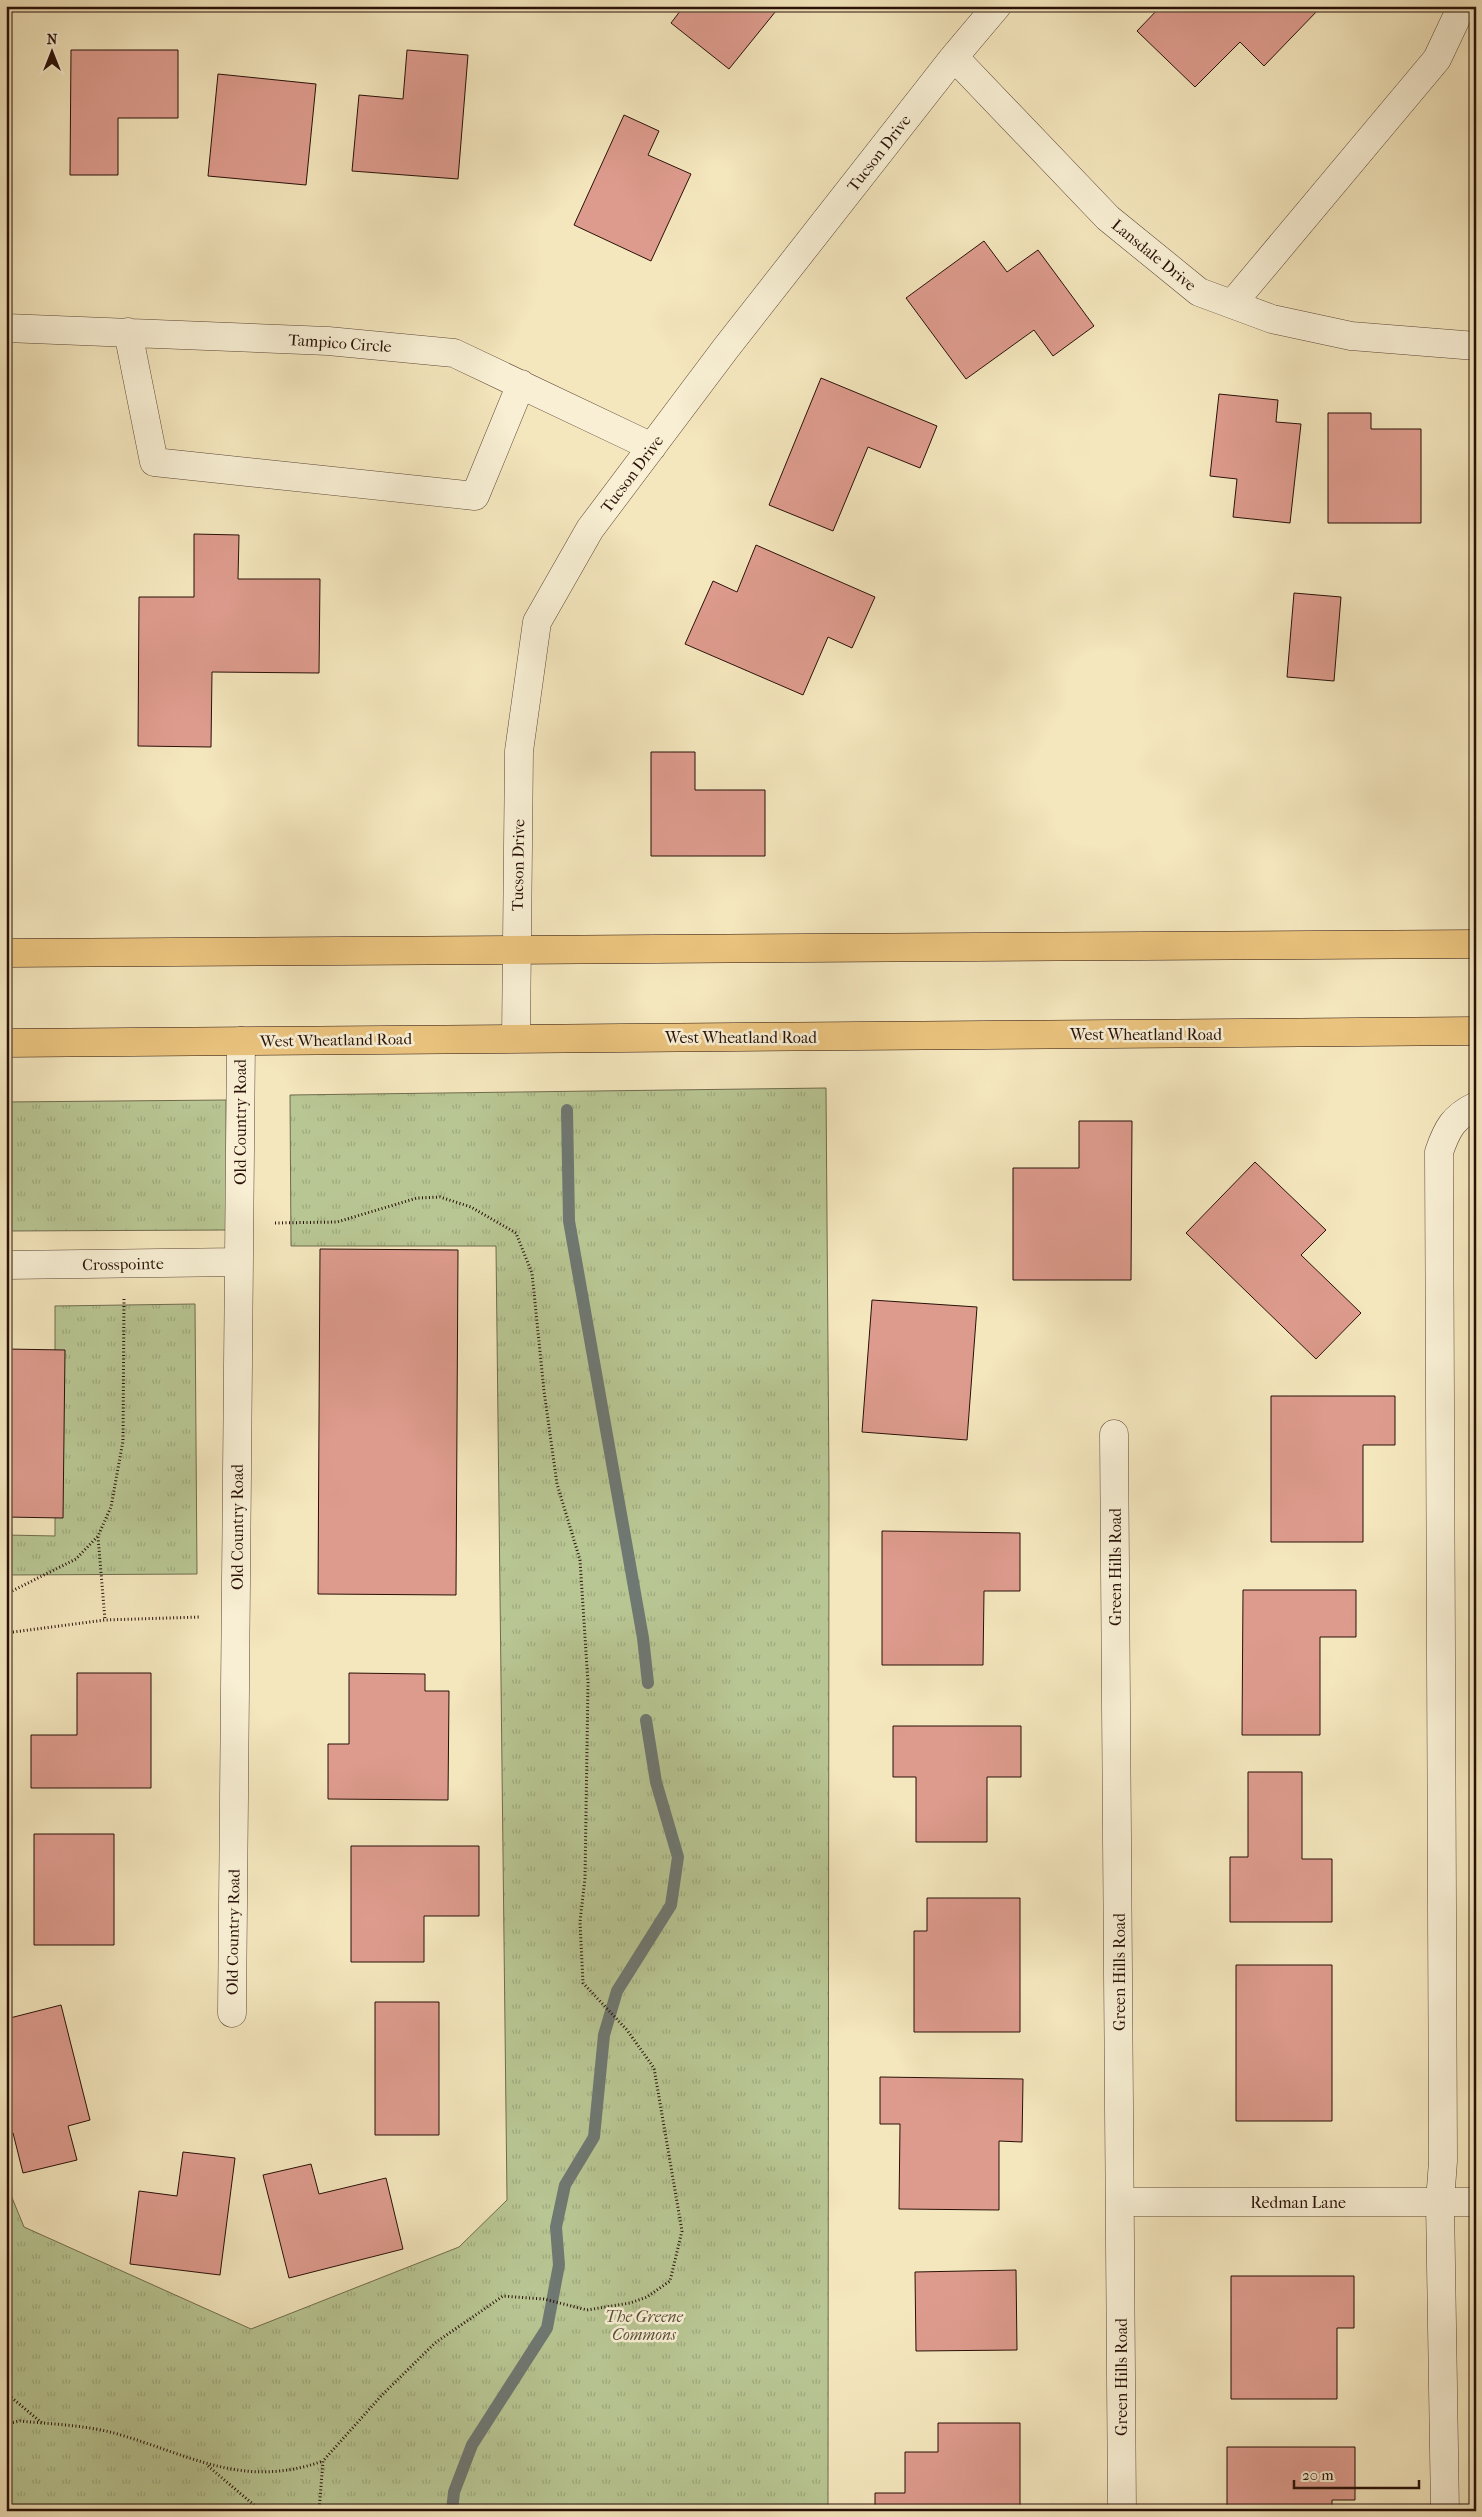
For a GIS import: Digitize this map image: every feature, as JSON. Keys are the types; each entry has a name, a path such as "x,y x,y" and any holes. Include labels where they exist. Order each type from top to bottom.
{"main road":[{"path":"6,954 1476,944"},
{"name":"West Wheatland Road","path":"6,1043 1476,1031"}],"street":[{"name":"Tucson Drive","path":"516,1038 519,751 537,622 590,529 726,348 954,57 997,6"},
{"path":"1232,304 1437,59 1462,6"},
{"name":"Lansdale Drive","path":"954,57 1108,218 1199,292 1272,319 1351,336 1476,346"},
{"name":"Tampico Circle","path":"6,328 328,341 454,352 652,447"},
{"path":"128,332 154,462 475,496 521,384"},
{"name":"Old Country Road","path":"232,2013 241,1041"},
{"path":"1445,2511 1440,2202 1443,2161 1439,1152 1447,1128 1464,1112 1476,1106"},
{"name":"Crosspointe","path":"6,1265 239,1262"},
{"name":"Green Hills Road","path":"1114,1434 1122,2511"},
{"name":"Redman Lane","path":"1120,2202 1476,2202"}],"path":[{"path":"6,2424 20,2421 112,2433 206,2464 270,2473 300,2469 322,2461 382,2394 435,2343 503,2296 544,2299 587,2310 630,2303 647,2297 670,2281 682,2231 654,2068 627,2030 583,1982 580,1922 585,1878 588,1683 580,1560 557,1484 544,1391 532,1273 516,1233 471,1207 440,1197 417,1198 337,1222 240,1224"},
{"path":"6,1594 76,1560 98,1536 111,1507 123,1441 124,1264"},
{"path":"98,1536 105,1620"},
{"path":"6,1633 105,1620 236,1616"},
{"path":"6,2393 44,2424"},
{"path":"318,2511 322,2461"},
{"path":"206,2464 261,2511"}],"green space":[{"name":"The Greene Commons","path":"826,1088 829,1481 828,2511 6,2511 6,2183 24,2227 251,2329 459,2247 507,2200 496,1246 291,1246 290,1095"},
{"path":"226,1100 227,1230 6,1231 6,1102"},
{"path":"195,1304 197,1574 6,1575 6,1535 55,1536 55,1306"}],"building":[{"path":"684,6 780,6 729,69 671,23"},
{"path":"1161,6 1316,6 1319,9 1264,66 1240,42 1195,87 1137,31"},
{"path":"71,50 178,50 178,118 118,118 118,175 70,175"},
{"path":"407,50 468,55 458,179 352,171 359,95 403,99"},
{"path":"218,74 316,84 306,185 208,176"},
{"path":"624,115 659,131 648,155 691,174 651,261 574,225"},
{"path":"984,241 1007,272 1038,250 1094,326 1053,356 1034,330 966,379 906,298"},
{"path":"821,378 937,426 920,468 868,447 833,531 769,505"},
{"path":"1219,394 1278,400 1276,422 1301,424 1290,523 1233,517 1237,479 1210,476"},
{"path":"1328,413 1371,413 1371,429 1421,429 1421,523 1328,523"},
{"path":"194,534 239,535 238,579 320,579 319,673 212,672 211,747 138,746 139,597 194,597"},
{"path":"756,545 875,597 852,648 828,637 803,695 685,644 713,581 737,592"},
{"path":"1294,593 1341,597 1334,681 1287,677"},
{"path":"651,752 695,752 695,790 765,790 765,856 651,856"},
{"path":"1079,1121 1132,1121 1131,1280 1013,1280 1013,1168 1079,1168"},
{"path":"1255,1162 1326,1230 1301,1255 1361,1313 1316,1359 1186,1233"},
{"path":"320,1249 458,1250 456,1595 318,1594"},
{"path":"872,1300 977,1307 967,1440 862,1432"},
{"path":"6,1349 65,1350 63,1518 6,1517"},
{"path":"1271,1396 1395,1396 1395,1445 1363,1445 1363,1542 1271,1542"},
{"path":"882,1531 1020,1533 1020,1591 984,1591 983,1665 882,1665"},
{"path":"1243,1590 1356,1590 1356,1637 1320,1637 1320,1735 1242,1735"},
{"path":"77,1673 151,1673 151,1788 31,1788 31,1735 77,1735"},
{"path":"349,1673 425,1674 425,1691 449,1691 448,1800 328,1799 328,1744 349,1744"},
{"path":"893,1726 1021,1726 1021,1777 987,1777 987,1842 916,1842 916,1777 893,1777"},
{"path":"1248,1772 1302,1772 1302,1859 1332,1859 1332,1922 1230,1922 1230,1857 1248,1857"},
{"path":"34,1834 114,1834 114,1945 34,1945"},
{"path":"351,1846 479,1846 479,1916 424,1916 424,1962 351,1962"},
{"path":"927,1898 1020,1898 1020,2032 914,2032 914,1931 927,1931"},
{"path":"1236,1965 1332,1965 1332,2121 1236,2121"},
{"path":"375,2002 439,2002 439,2135 375,2135"},
{"path":"61,2005 90,2120 68,2126 77,2160 23,2173 13,2133 6,2135 6,2019"},
{"path":"880,2077 1023,2079 1022,2142 999,2141 999,2210 899,2209 900,2124 880,2124"},
{"path":"183,2152 235,2158 220,2275 130,2264 139,2191 177,2196"},
{"path":"311,2164 319,2194 386,2178 403,2249 289,2278 263,2175"},
{"path":"1016,2270 1017,2350 916,2351 915,2272"},
{"path":"1231,2276 1354,2276 1354,2328 1337,2328 1337,2399 1231,2399"},
{"path":"938,2423 1020,2423 1020,2511 875,2511 875,2493 905,2493 905,2452 938,2452"},
{"path":"1227,2447 1355,2447 1355,2500 1332,2500 1332,2511 1227,2511"}],"waterway":[{"path":"567,1110 569,1221 643,1638 648,1683"},
{"path":"452,2511 454,2492 472,2445 547,2328 559,2265 556,2227 565,2185 594,2137 604,2035 617,1991 671,1905 678,1857 656,1782 646,1720"}]}
